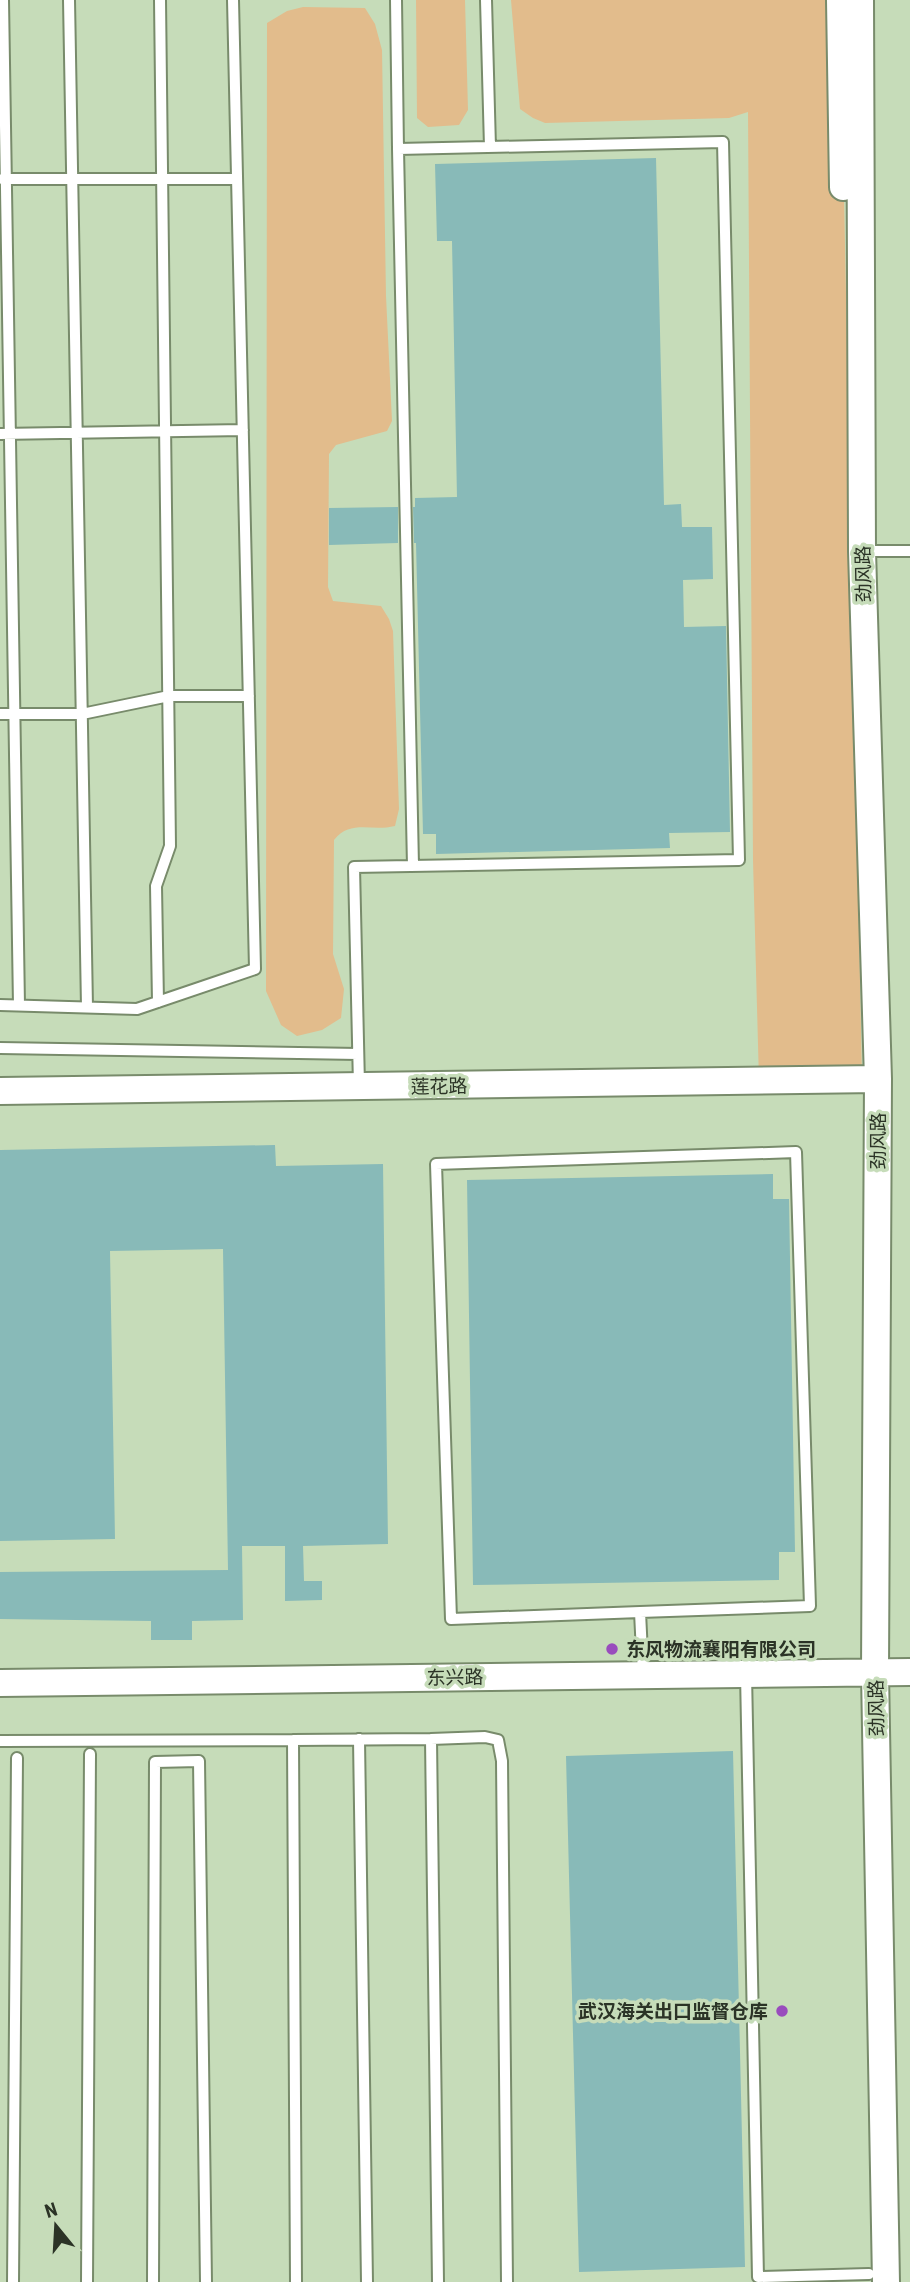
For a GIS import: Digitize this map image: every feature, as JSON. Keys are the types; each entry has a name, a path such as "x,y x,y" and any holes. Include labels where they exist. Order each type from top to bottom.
{"street":[{"name":"劲风路","path":"840,0 870,1079"},
{"name":"劲风路","path":"860,0 862,551 870,1079 867,1673 875,2279"},
{"name":"莲花路","path":"0,1091 870,1079"},
{"name":"东兴路","path":"0,1683 910,1672"}],"lane":[{"path":"3,0 5,434 14,714 19,1005"},
{"path":"69,0 87,1007"},
{"path":"158,1002 156,886 170,846 160,0"},
{"path":"0,1005 137,1009 255,970 233,0"},
{"path":"396,0 413,866"},
{"path":"486,0 490,147"},
{"path":"359,1087 354,867 739,860 723,142 398,149"},
{"path":"3,179 237,179"},
{"path":"5,434 243,430"},
{"path":"862,551 910,551"},
{"path":"0,714 82,713 169,696 249,696"},
{"path":"0,1048 358,1054"},
{"path":"796,1152 810,1606 640,1612 451,1619 436,1164 796,1152"},
{"path":"640,1612 643,1674"},
{"path":"746,1674 758,2277 875,2279"},
{"path":"0,1741 485,1737 498,1740 502,1761 507,2282"},
{"path":"359,1739 366,2282"},
{"path":"430,1739 438,2282"},
{"path":"293,1740 296,2282"},
{"path":"87,2282 90,1754"},
{"path":"13,2282 17,1758"},
{"path":"153,2282 155,1762 200,1761 206,2282"}],"shaded area":[{"path":"416,0 465,0 468,110 459,125 428,127 417,118"},
{"path":"511,0 840,0 862,1079 759,1081 753,860 748,112 729,118 545,123 533,118 520,109"},
{"path":"303,7 365,8 375,24 382,50 386,296 392,421 387,431 336,445 329,454 328,587 333,601 381,606 393,631 399,809 395,826 354,828 334,840 333,954 344,989 341,1018 322,1030 297,1036 281,1025 266,991 267,23 287,11"}],"building":[{"path":"656,158 664,505 681,504 682,527 712,527 713,579 683,580 684,627 726,626 730,832 669,833 670,848 436,854 436,834 423,834 413,507 415,498 457,497 452,241 437,241 435,164"},
{"path":"398,507 398,543 329,545 329,508"},
{"path":"275,1145 276,1166 383,1164 388,1544 303,1546 304,1581 322,1581 322,1600 285,1601 285,1546 242,1546 243,1620 192,1621 192,1640 151,1640 151,1621 0,1619 0,1572 228,1570 223,1249 110,1251 115,1539 0,1541 0,1150"},
{"path":"773,1174 773,1199 789,1199 795,1552 779,1552 779,1580 473,1585 467,1180"},
{"path":"733,1751 745,2267 579,2272 566,1756"}],"place":[{"name":"东风物流襄阳有限公司","path":"612,1649"},
{"name":"武汉海关出口监督仓库","path":"782,2011"}]}
